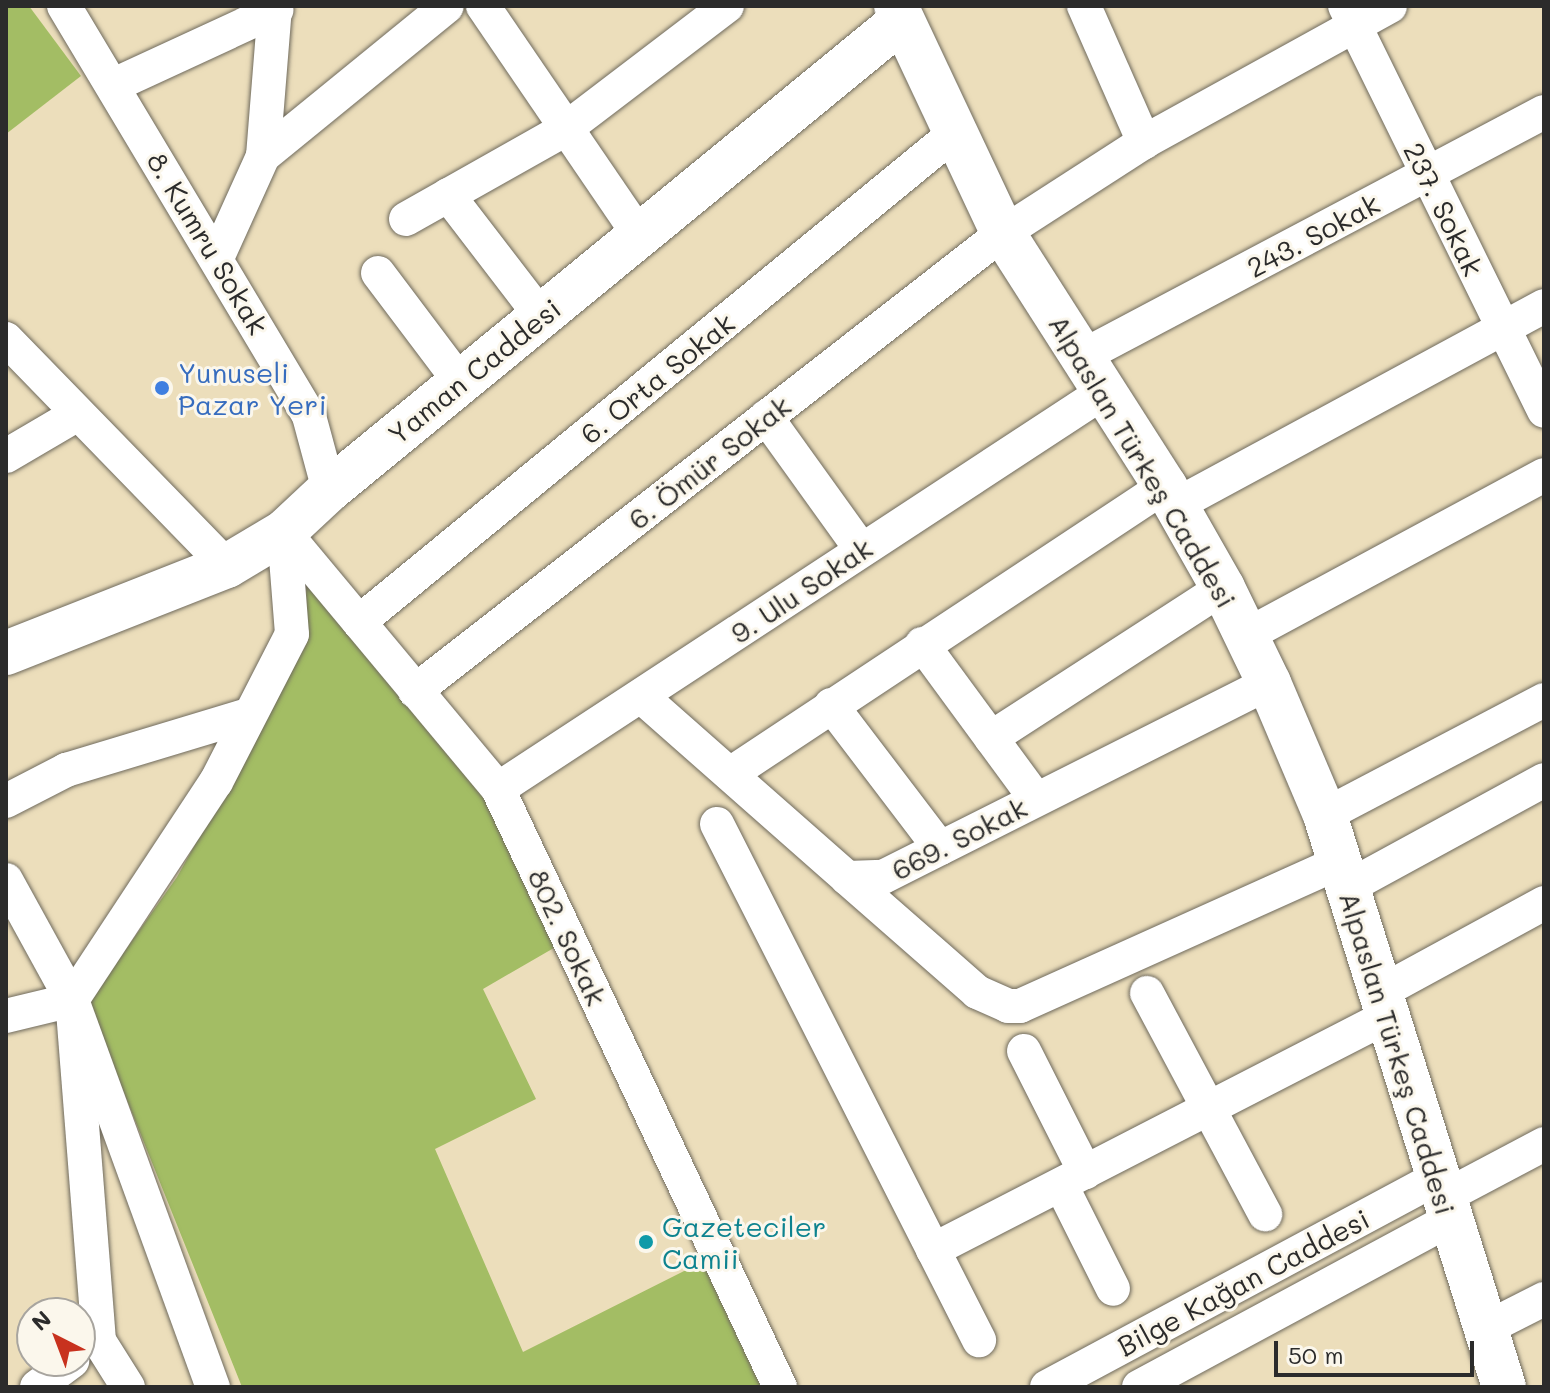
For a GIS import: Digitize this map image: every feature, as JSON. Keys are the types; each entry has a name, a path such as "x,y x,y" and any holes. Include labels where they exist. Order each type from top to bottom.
{"main road":[{"name":"Alpaslan Türkeş Caddesi","path":"899,13 1003,233 1170,495 1223,588 1269,683 1325,815 1504,1387"},
{"name":"Yaman Caddesi","path":"6,653 227,566 284,532 329,490 639,235 899,13"}],"street":[{"name":"8. Kumru Sokak","path":"64,6 309,416 329,490"},
{"path":"263,156 447,6"},
{"path":"406,219 564,130 727,6"},
{"path":"1084,6 1144,142"},
{"name":"6. Ömür Sokak","path":"415,691 1003,233 1350,16 1390,6"},
{"path":"114,85 275,8"},
{"path":"217,258 263,156 275,8"},
{"path":"497,11 564,130 639,235"},
{"name":"237. Sokak","path":"1350,16 1544,411"},
{"name":"243. Sokak","path":"1093,374 1426,175 1544,112"},
{"name":"6. Orta Sokak","path":"359,622 955,133"},
{"path":"448,195 541,316"},
{"path":"378,273 460,382"},
{"path":"730,774 922,644 1170,495 1544,306"},
{"path":"6,339 76,415 227,566"},
{"name":"9. Ulu Sokak","path":"498,789 642,697 861,549 1093,374"},
{"path":"6,456 76,415"},
{"path":"766,417 861,549"},
{"path":"1247,635 1544,475"},
{"path":"87,1297 72,1000 216,782 292,634 284,532"},
{"name":"802. Sokak","path":"284,532 498,789 780,1387"},
{"path":"991,738 1223,588"},
{"path":"922,644 1036,799"},
{"name":"669. Sokak","path":"847,878 883,877 1269,683"},
{"path":"642,697 977,992 1008,1006 1020,1006 1344,875 1544,780"},
{"path":"1325,815 1544,700"},
{"path":"831,705 940,848"},
{"path":"6,801 66,770 248,715"},
{"path":"717,824 979,1340"},
{"path":"7,883 72,1000 213,1387"},
{"path":"933,1250 1209,1108 1384,1004 1544,903"},
{"path":"1147,993 1265,1214"},
{"path":"6,1016 72,1000"},
{"path":"1024,1051 1113,1289"},
{"path":"1444,1198 1544,1144"},
{"name":"Bilge Kağan Caddesi","path":"1047,1387 1444,1198"},
{"name":"Bilge Kağan Caddesi","path":"1139,1387 1444,1198"},
{"path":"1485,1329 1544,1299"},
{"path":"96,1354 128,1387"}],"green space":[{"path":"6,6 29,6 81,76 6,134"},
{"path":"306,580 485,796 559,945 483,989 536,1099 435,1149 523,1352 702,1262 761,1387 242,1387 88,1003 177,877 307,643"}],"place":[{"name":"Yunuseli Pazar Yeri","path":"162,388"},
{"name":"Gazeteciler Camii","path":"646,1242"}]}
